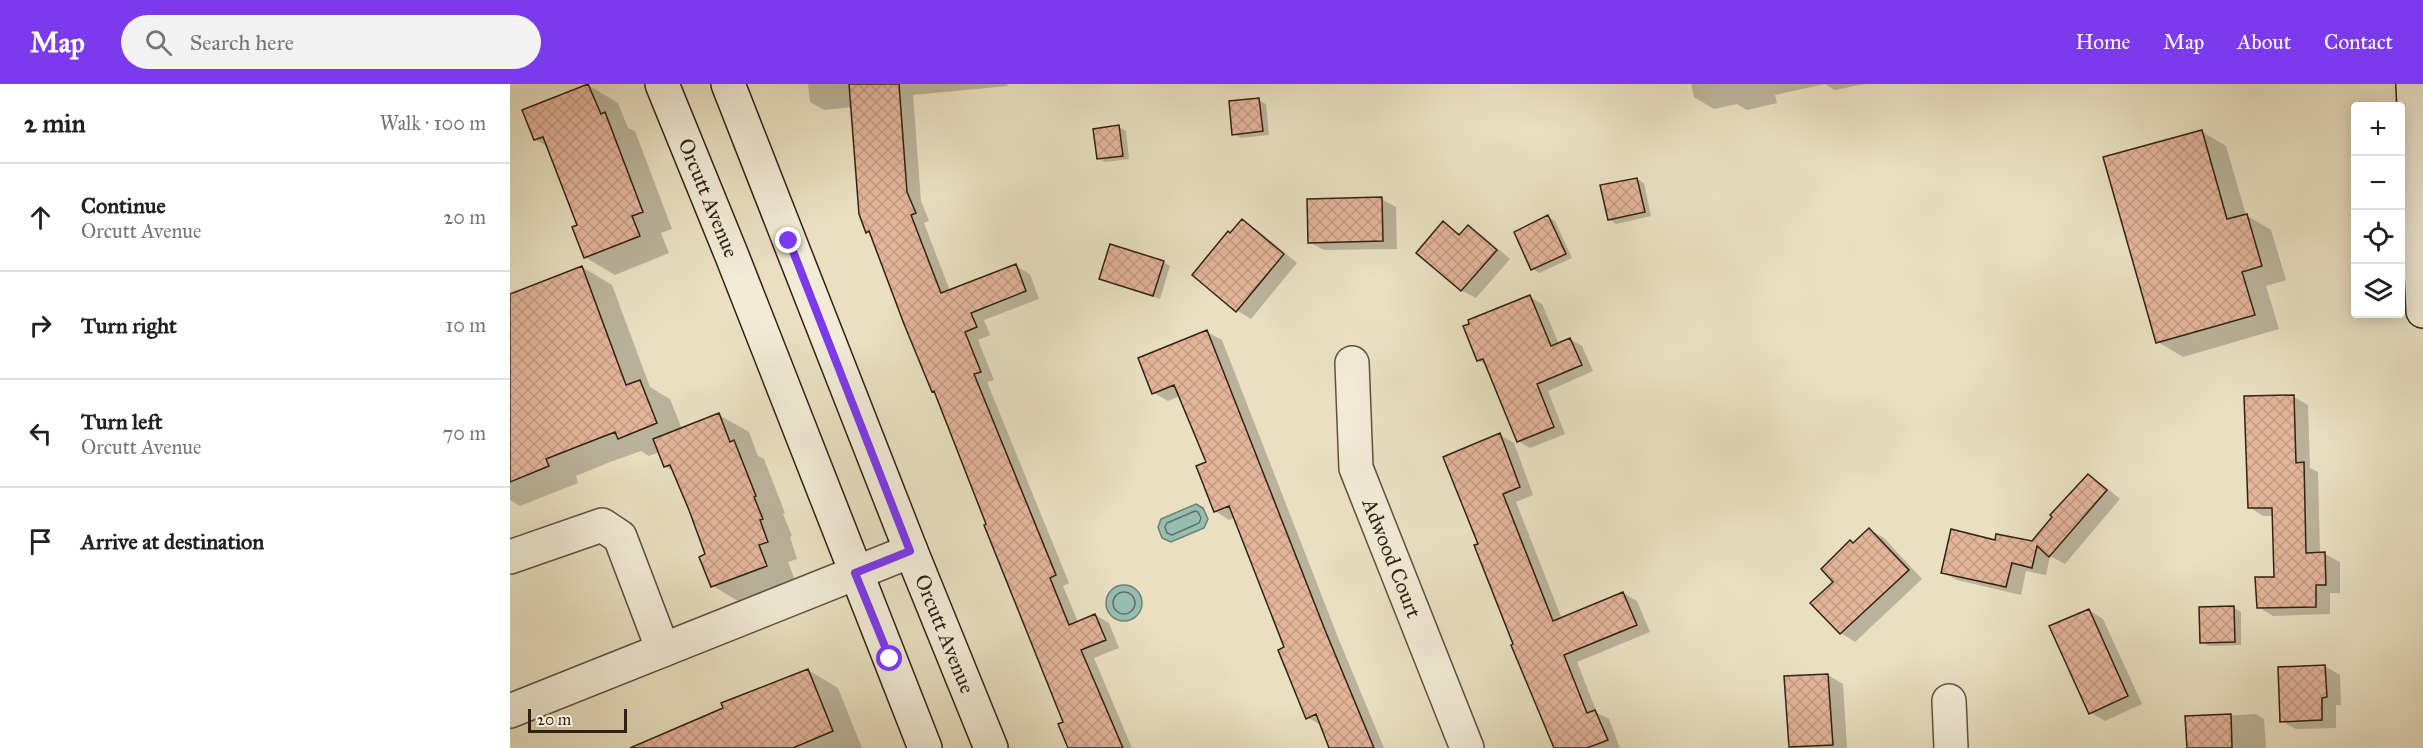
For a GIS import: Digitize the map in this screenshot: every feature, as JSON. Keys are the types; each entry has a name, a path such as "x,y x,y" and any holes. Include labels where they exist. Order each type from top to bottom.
{"main road":[{"name":"Orcutt Avenue","path":"662,84 925,748"},
{"name":"Orcutt Avenue","path":"728,84 910,551 992,748"},
{"path":"2413,84 2423,311"},
{"name":"Adwood Court","path":"1352,363 1356,468 1467,748"},
{"path":"510,557 602,525 620,537 663,650"},
{"path":"510,711 910,551"},
{"path":"1949,701 1952,748"}],"water":[{"path":"1196,504 1203,508 1208,519 1204,528 1171,542 1162,538 1158,527 1161,519"},
{"path":"1124,585 1136,591 1142,603 1136,615 1124,621 1112,615 1106,603 1112,591"}],"building":[{"path":"588,84 601,114 605,112 643,212 632,216 640,236 584,258 572,227 577,225 543,137 534,140 522,110"},
{"path":"849,84 899,84 907,192 916,213 911,215 941,293 1016,264 1026,291 971,313 977,327 965,332 981,372 974,374 1056,575 1050,578 1069,625 1095,614 1106,640 1081,650 1123,748 1068,748 1058,724 1063,722 984,525 986,524 934,391 932,392 904,324 869,231 866,233 859,214"},
{"path":"1259,98 1263,131 1232,135 1229,101"},
{"path":"1119,125 1123,156 1097,159 1093,129"},
{"path":"2202,130 2227,219 2247,214 2262,266 2242,272 2255,315 2156,343 2103,157"},
{"path":"1637,178 1645,212 1608,220 1600,185"},
{"path":"1382,197 1383,241 1308,243 1307,199"},
{"path":"1548,215 1566,254 1531,270 1514,232"},
{"path":"1242,219 1284,254 1236,312 1192,275 1228,231 1230,233"},
{"path":"1443,221 1459,235 1468,225 1497,250 1461,291 1416,253"},
{"path":"1110,244 1164,261 1153,296 1099,279"},
{"path":"582,266 626,385 640,380 657,423 618,439 615,432 546,459 549,466 510,482 510,294"},
{"path":"1530,295 1551,346 1570,338 1582,365 1537,384 1554,427 1517,442 1483,359 1477,361 1463,326 1469,324 1468,320"},
{"path":"1207,330 1374,748 1329,748 1316,714 1306,719 1278,650 1284,647 1229,506 1214,512 1196,466 1206,462 1174,385 1152,394 1138,358"},
{"path":"2294,395 2296,463 2304,462 2306,553 2325,552 2326,585 2316,585 2316,607 2257,608 2255,577 2274,577 2272,508 2248,508 2244,396"},
{"path":"719,413 730,442 734,440 756,496 754,497 763,519 760,520 768,542 759,545 767,566 711,587 699,557 705,554 689,510 670,465 664,467 653,439"},
{"path":"1500,433 1520,487 1503,494 1553,621 1623,592 1637,625 1564,655 1587,713 1595,710 1608,740 1587,748 1554,748 1511,645 1513,644 1474,545 1478,544 1443,457"},
{"path":"2088,474 2107,490 2049,557 2037,546 2032,568 2012,563 2006,587 1941,573 1951,529 1995,540 1996,534 2032,541 2052,517 2050,515"},
{"path":"1869,528 1909,570 1840,634 1810,603 1833,582 1821,569 1850,540 1853,543"},
{"path":"2234,606 2235,642 2200,643 2199,607"},
{"path":"2089,609 2128,696 2089,714 2049,626"},
{"path":"2325,665 2327,697 2322,698 2322,720 2280,722 2278,667"},
{"path":"808,669 833,731 793,748 630,748 723,708 721,703"},
{"path":"1828,674 1833,745 1789,747 1784,676"},
{"path":"2231,714 2232,748 2187,748 2185,716"}],"route":[{"path":"789,241 910,551 855,573 890,659"}]}
